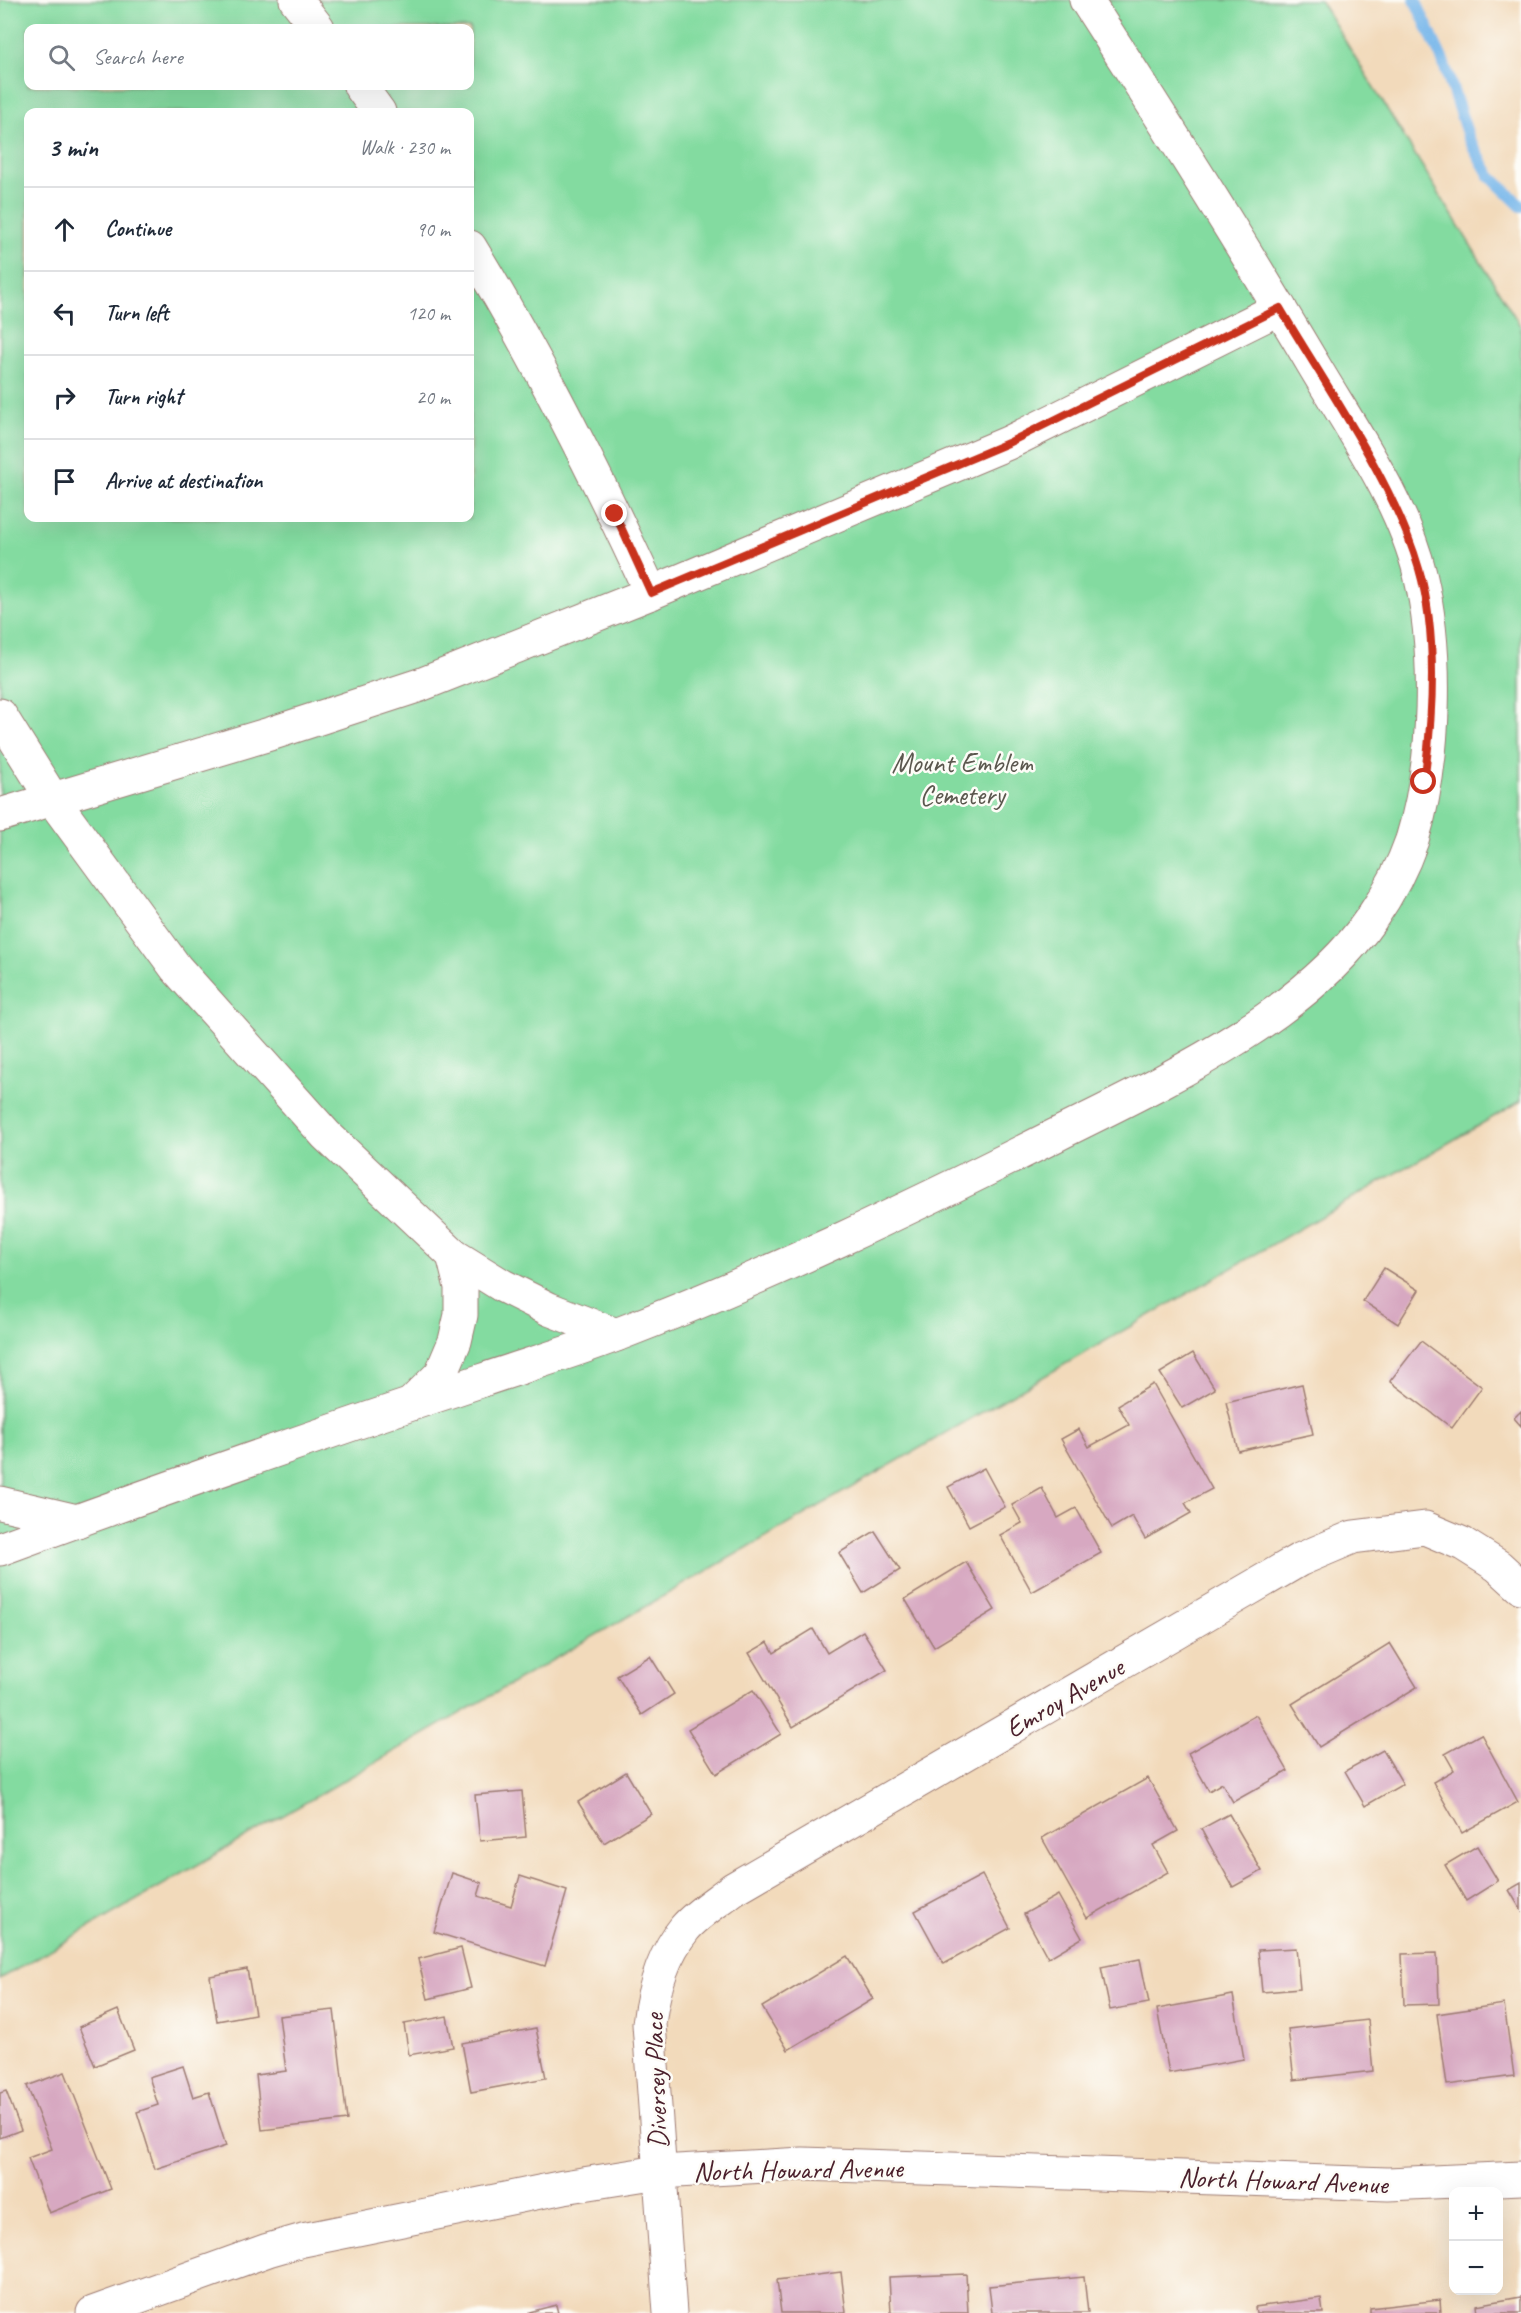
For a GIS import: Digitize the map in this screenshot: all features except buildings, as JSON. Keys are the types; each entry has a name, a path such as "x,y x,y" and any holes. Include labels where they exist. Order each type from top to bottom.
{"street":[{"path":"296,0 315,24"},
{"path":"0,1549 616,1335 829,1246 1140,1093 1249,1030 1288,1003 1328,968 1369,922 1411,842 1424,782 1431,730 1428,620 1419,569 1398,516 1369,458 1190,161 1086,0"},
{"path":"363,90 376,108"},
{"path":"474,254 524,336 570,423 651,593"},
{"path":"0,815 420,685 651,593 1008,443 1280,308"},
{"path":"0,715 52,800 176,968 326,1135 453,1255 504,1286 540,1304 616,1335"},
{"path":"408,1406 441,1374 456,1341 461,1315 461,1287 453,1255"},
{"path":"0,1503 77,1521"},
{"name":"Emroy Avenue","path":"686,1927 733,1889 1299,1560 1353,1537 1425,1528 1463,1544 1498,1566 1521,1587"},
{"name":"Diversey Place","path":"670,2313 650,2024 653,1992 667,1957 686,1927"},
{"name":"North Howard Avenue","path":"93,2313 268,2250 303,2240 564,2187 659,2172 802,2164 1388,2184 1521,2178"}],"green space":[{"name":"Mount Emblem Cemetery","path":"0,0 1320,0 1521,327 1521,1101 0,1979"}],"waterway":[{"path":"1415,0 1443,61 1469,139 1490,176 1521,206"}],"route":[{"path":"615,514 651,593 1008,443 1112,394 1280,308 1369,458 1398,516 1419,569 1428,620 1431,672 1431,730 1424,782"}]}
